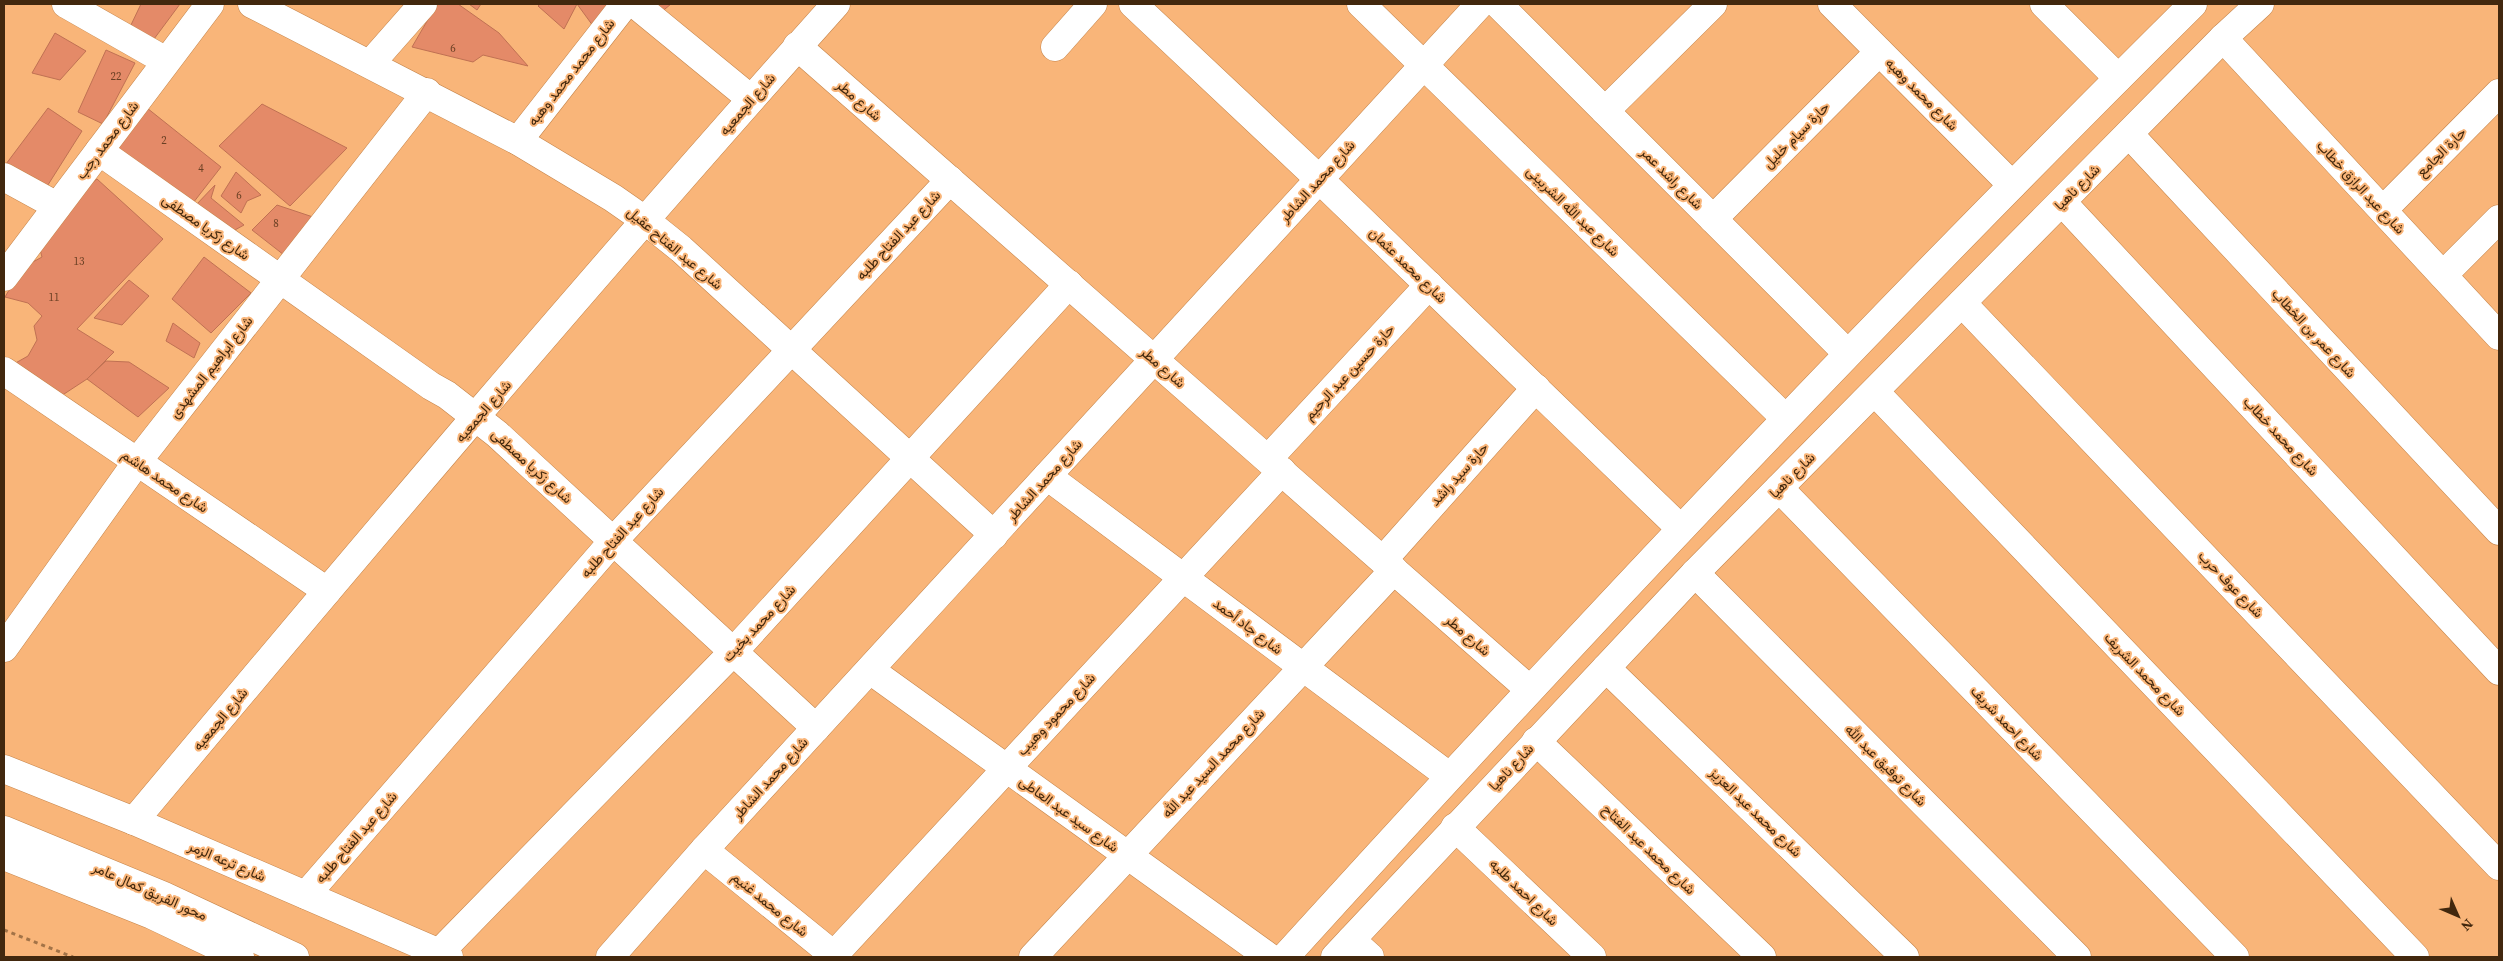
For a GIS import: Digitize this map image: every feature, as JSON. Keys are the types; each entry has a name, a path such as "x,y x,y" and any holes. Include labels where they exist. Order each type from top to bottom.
{"main road":[{"path":"66,4 166,61"},
{"name":"شارع محمد رجب","path":"4,277 210,4"},
{"name":"شارع عبد الفتاح عقيل","path":"252,4 371,63 518,141 646,221 791,349 994,534"},
{"path":"371,63 423,4"},
{"name":"شارع محمد محمد وهبه","path":"518,141 625,4"},
{"path":"635,4 751,99"},
{"path":"1055,47 1093,4"},
{"name":"شارع محمد عثمان","path":"1133,4 1320,179 1680,528"},
{"name":"شارع عبد الله الشربينى","path":"1361,4 1785,418"},
{"name":"شارع محمد الشاطر","path":"610,957 704,850 1480,4"},
{"name":"شارع راشد عمر","path":"1498,4 1847,353"},
{"path":"1605,111 1713,4"},
{"name":"شارع محمد وهبه","path":"1832,4 2012,185"},
{"path":"2044,4 2118,78"},
{"path":"1285,957 1529,689 1680,528 1847,353 2193,4"},
{"name":"شارع ناهيا","path":"1352,951 1455,827 1695,573 2224,38 2260,4"},
{"name":"شارع الجمعيه","path":"134,821 327,591 797,46 829,6"},
{"name":"شارع عبد الرازق خطاب","path":"2224,38 2499,336"},
{"name":"شارع مطر","path":"797,46 1529,689"},
{"name":"حارة سيام خليل","path":"1713,219 1880,52"},
{"name":"شارع ابراهيم المشهدى","path":"4,648 137,462 427,92"},
{"name":"حارة الجامع","path":"2383,210 2499,93"},
{"name":"شارع عمر بن الخطاب","path":"2129,134 2499,531"},
{"name":"شارع زكريا مصطفى","path":"99,151 280,280 447,395 516,450 816,728"},
{"path":"4,177 57,206"},
{"name":"شارع عبد الفتاح طلبه","path":"306,895 614,540 950,180"},
{"name":"شارع محمد خطاب","path":"2062,202 2499,671"},
{"path":"2442,275 2499,219"},
{"name":"شارع محمد بخيت","path":"444,955 734,652 1069,284"},
{"name":"حارة حسين عبد الرحيم","path":"1275,465 1429,285"},
{"name":"شارع عوف حرب","path":"1962,303 2499,866"},
{"name":"شارع محمد هاشم","path":"4,371 327,591"},
{"name":"حارة سيد راشد","path":"1388,565 1536,388"},
{"name":"شارع محمد الشريف","path":"1875,392 2415,957"},
{"name":"شارع محمود وهيب","path":"834,957 1182,578 1275,465"},
{"name":"شارع جاد أحمد","path":"1048,476 1449,776"},
{"name":"شارع احمد شريف","path":"1779,488 2235,957"},
{"name":"شارع محمد السيد عبد الله","path":"1033,957 1303,667 1388,565"},
{"name":"شارع توفيق عبد الله","path":"1695,573 2077,957"},
{"name":"شارع محمد عبد العزيز","path":"1606,668 1906,957"},
{"name":"شارع سيد عبد العاطى","path":"870,670 1269,957"},
{"name":"شارع محمد عبد الفتاح","path":"1536,741 1762,957"},
{"name":"شارع ترعه الزمر","path":"4,769 134,821 444,955"},
{"name":"شارع احمد طلبه","path":"1455,827 1592,957"},
{"name":"محور الفريق كمال عامر","path":"4,830 164,896 295,957"},
{"name":"شارع محمد غنيم","path":"704,850 834,957"},
{"name":"محور الفريق كمال عامر","path":"4,856 152,915 240,957"}],"path":[{"path":"4,930 73,957"}],"building":[{"path":"141,4 180,4 154,39 130,27"},
{"path":"437,4 458,4 499,33 528,66 483,55 473,62 412,47"},
{"path":"469,4 481,4 477,10"},
{"path":"540,4 577,4 564,29 538,6"},
{"path":"577,4 610,4 596,30"},
{"path":"649,4 671,4 659,14"},
{"path":"55,33 86,51 60,80 32,73"},
{"path":"106,50 135,63 103,124 78,112"},
{"path":"262,104 347,148 290,206 219,146"},
{"path":"48,108 82,131 46,188 6,164"},
{"path":"147,108 221,167 193,203 114,149"},
{"path":"236,172 261,195 247,201 241,213 221,196"},
{"path":"97,179 163,239 77,329 114,352 87,379 61,396 12,365 28,356 37,340 34,326 42,316 28,303 5,297 22,268 42,257 38,242 73,198"},
{"path":"215,185 211,198 244,225 233,231 195,206"},
{"path":"277,205 316,218 284,255 252,230"},
{"path":"204,257 251,293 211,333 172,299"},
{"path":"129,280 149,296 122,325 94,318"},
{"path":"173,323 200,343 194,358 166,341"},
{"path":"106,361 129,362 169,388 138,417 87,379"}]}
